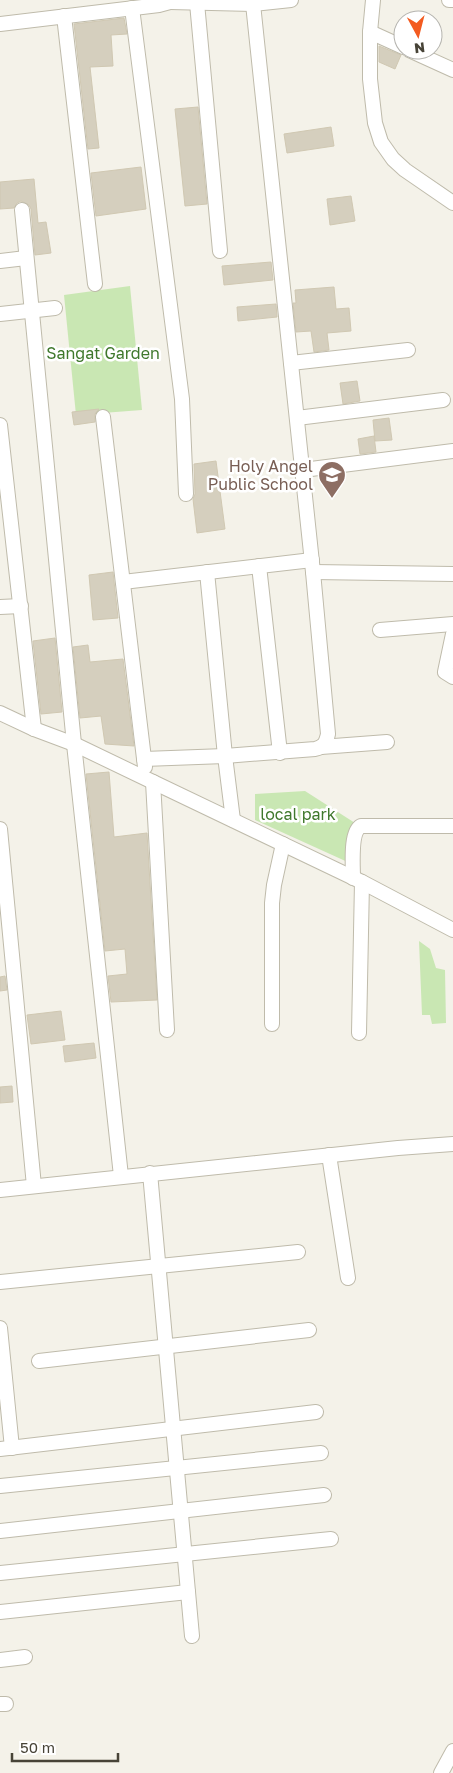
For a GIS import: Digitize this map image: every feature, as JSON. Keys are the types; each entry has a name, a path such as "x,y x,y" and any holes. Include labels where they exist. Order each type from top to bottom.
{"street":[{"path":"0,24 159,5 170,1 253,4 291,0"},
{"path":"373,0 370,32 370,79 375,123 380,142 393,159 405,170 453,203"},
{"path":"448,0 453,0"},
{"path":"197,3 220,251"},
{"path":"253,4 313,566 328,734 326,742 321,748"},
{"path":"132,8 182,399 186,494"},
{"path":"64,16 94,284"},
{"path":"370,32 393,42"},
{"path":"431,60 453,70"},
{"path":"22,210 74,744 121,1176"},
{"path":"0,261 26,258"},
{"path":"0,314 55,308"},
{"path":"291,363 408,350"},
{"path":"297,418 443,400"},
{"path":"103,417 144,759 150,780 166,1030"},
{"path":"0,425 34,730"},
{"path":"303,470 453,451"},
{"path":"122,582 259,566 313,566 453,574"},
{"path":"259,566 280,753"},
{"path":"207,572 233,820"},
{"path":"0,607 21,606"},
{"path":"380,630 453,624"},
{"path":"453,634 446,672 453,676"},
{"path":"0,713 34,730 74,744 150,780 358,880 453,930"},
{"path":"144,759 280,753 386,742"},
{"path":"360,1033 358,880 354,837 358,828 361,826 453,826"},
{"path":"0,830 34,1186"},
{"path":"272,1024 272,903 283,844"},
{"path":"0,1190 150,1173 453,1144"},
{"path":"329,1155 348,1278"},
{"path":"150,1173 192,1636"},
{"path":"0,1282 298,1252"},
{"path":"0,1328 6,1449 316,1412"},
{"path":"38,1361 309,1330"},
{"path":"0,1486 321,1453"},
{"path":"0,1531 324,1495"},
{"path":"0,1573 331,1539"},
{"path":"0,1612 188,1592"},
{"path":"0,1660 25,1657"},
{"path":"441,1773 453,1751"}],"green space":[{"name":"Sangat Garden","path":"130,286 142,410 76,415 64,295"},
{"name":"local park","path":"305,791 355,823 352,864 255,820 255,794"},
{"path":"419,941 430,949 436,968 445,970 446,1023 432,1024 430,1015 422,1015"}],"building":[{"path":"124,18 127,34 111,35 113,66 90,67 99,148 88,149 74,24"},
{"path":"379,46 393,52 393,60 399,60 395,69 379,62"},
{"path":"198,107 207,204 185,206 175,109"},
{"path":"331,127 334,146 287,153 284,134"},
{"path":"141,167 146,209 96,216 91,173"},
{"path":"34,179 38,223 46,222 51,253 35,255 31,209 29,205 21,201 14,208 0,209 0,182"},
{"path":"351,196 355,221 330,225 327,199"},
{"path":"271,262 273,280 224,285 222,266"},
{"path":"334,287 336,309 349,308 351,331 327,333 329,350 314,352 311,331 296,332 293,303 296,303 295,290"},
{"path":"276,304 277,317 238,321 237,307"},
{"path":"357,381 360,401 343,404 340,383"},
{"path":"99,409 95,414 95,422 74,425 72,412"},
{"path":"389,418 392,440 375,441 373,420"},
{"path":"374,436 376,452 360,454 358,439"},
{"path":"216,461 225,529 197,533 193,499 195,494 194,464"},
{"path":"113,572 118,618 93,620 89,575"},
{"path":"55,638 62,712 41,714 33,641"},
{"path":"88,645 90,662 123,659 134,746 105,744 101,716 80,718 73,647"},
{"path":"109,772 114,837 147,833 157,1000 111,1002 108,976 127,974 125,949 105,951 86,774"},
{"path":"5,976 7,990 0,991 0,977"},
{"path":"61,1011 65,1040 31,1044 27,1015"},
{"path":"94,1043 96,1058 65,1062 63,1046"},
{"path":"12,1086 13,1102 0,1103 0,1087"}],"place":[{"name":"Holy Angel Public School","path":"332,499"}]}
